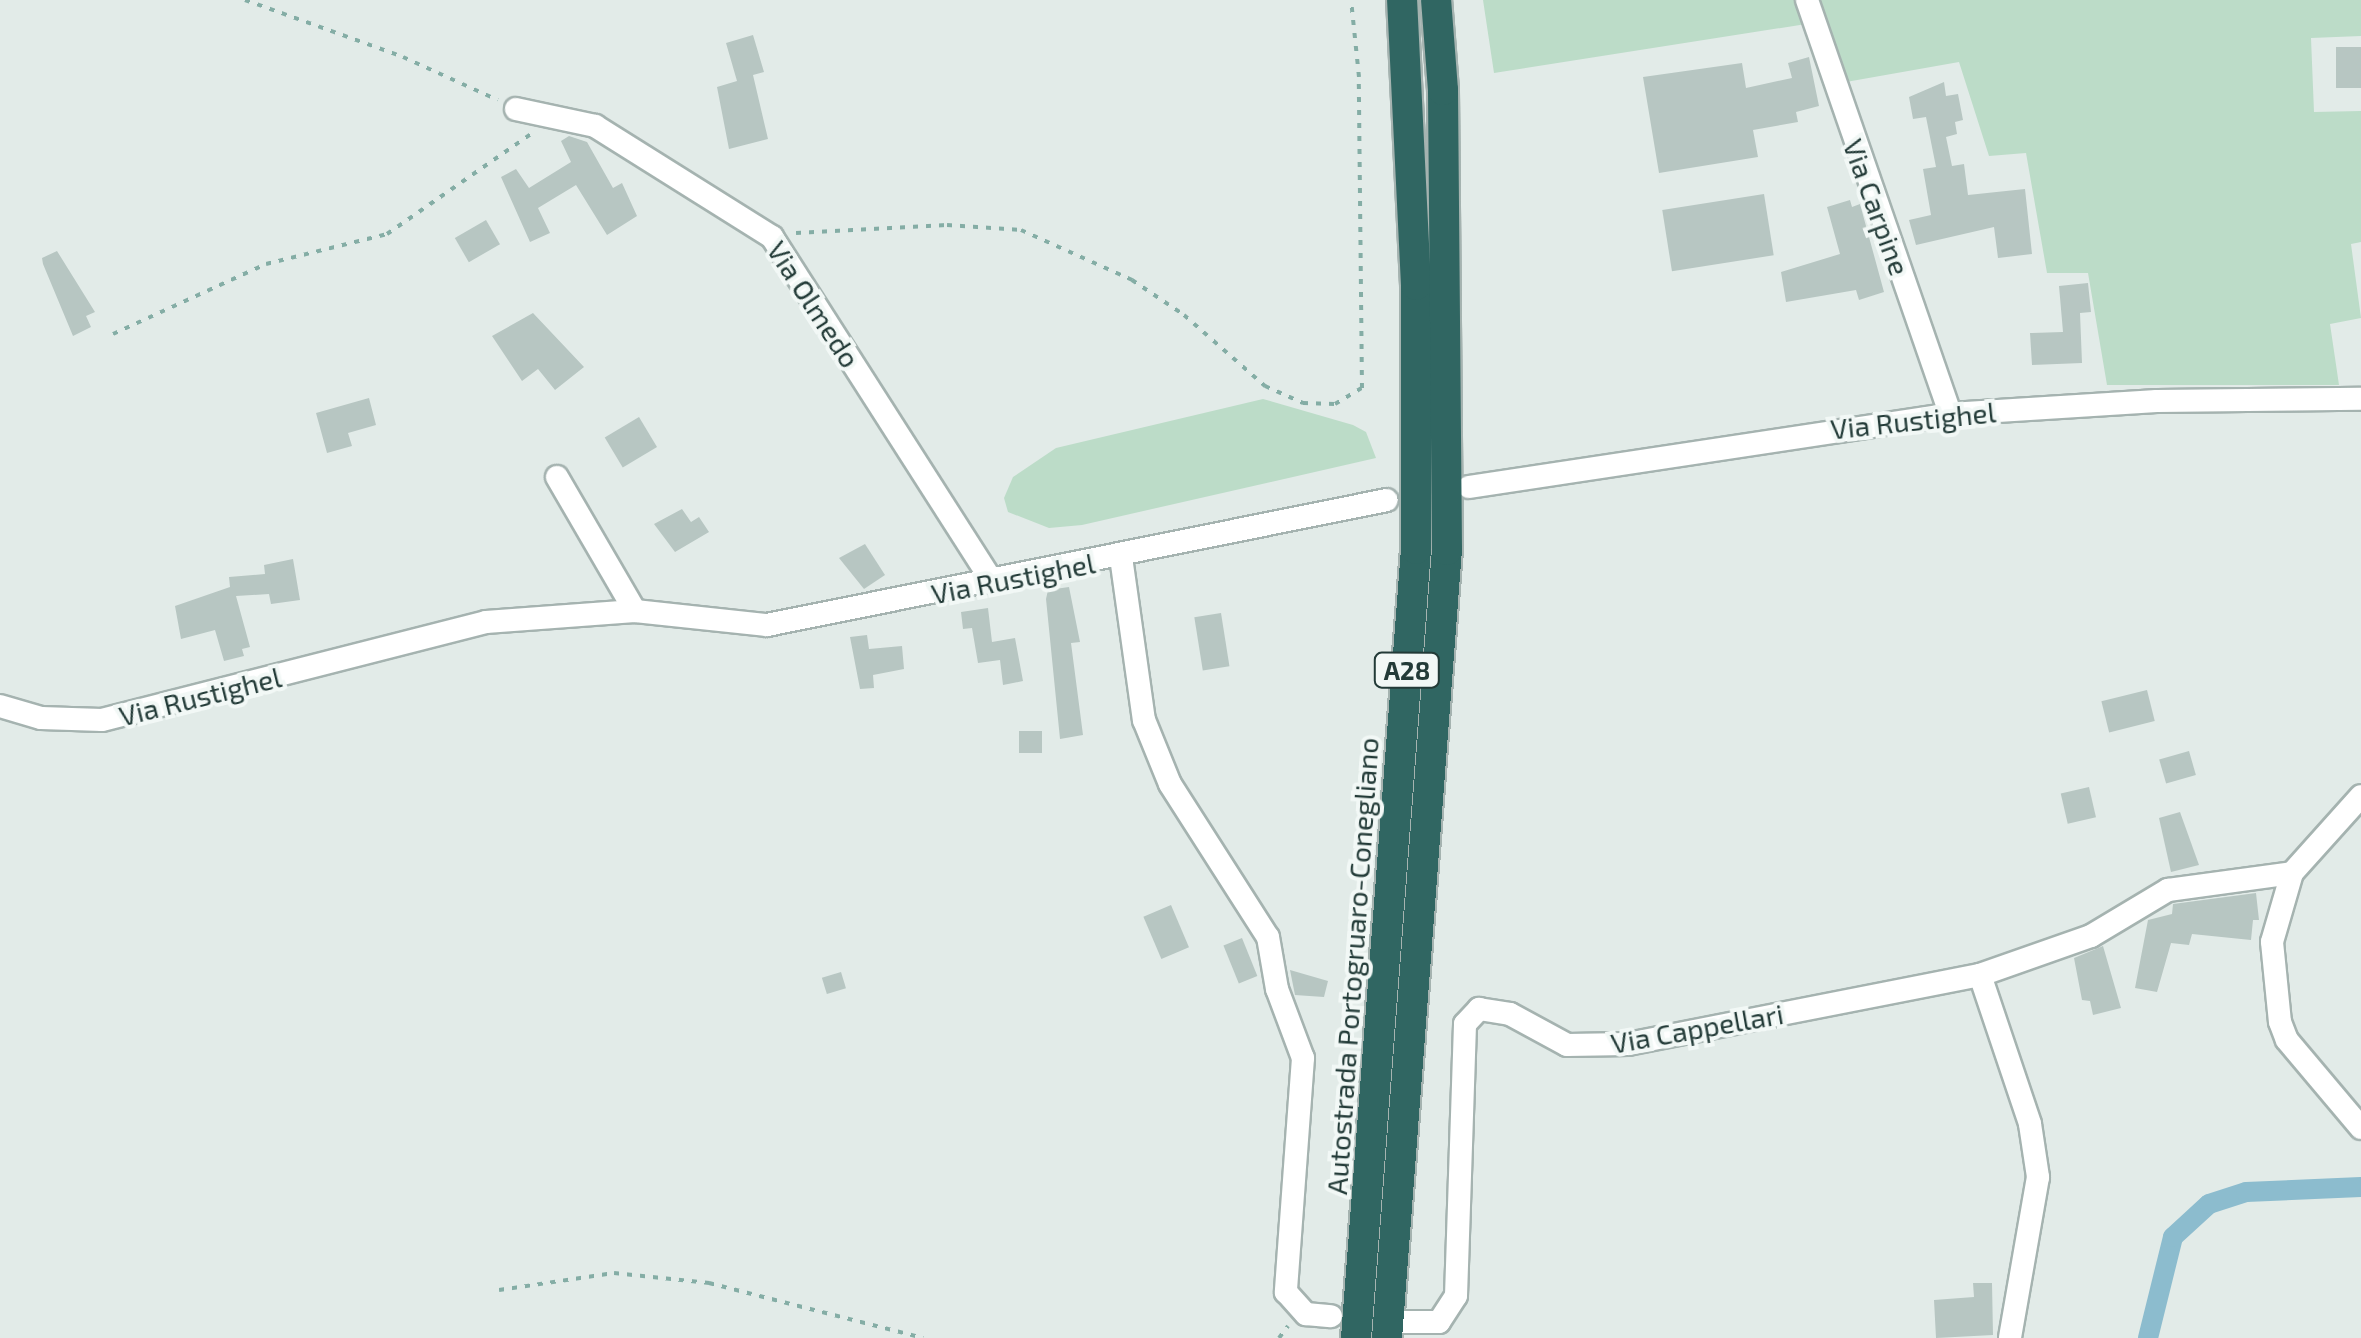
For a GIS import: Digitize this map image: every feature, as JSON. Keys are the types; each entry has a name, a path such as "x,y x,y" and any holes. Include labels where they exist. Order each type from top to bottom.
{"highway":[{"name":"Autostrada Portogruaro-Conegliano","path":"1356,1338 1416,548 1416,285 1402,0"},
{"name":"A28","path":"1396,1330 1447,550 1443,90 1436,0"}],"street":[{"name":"Via Carpine","path":"1807,0 1950,414"},
{"name":"Via Olmedo","path":"516,108 595,126 772,237 993,582"},
{"name":"Via Rustighel","path":"1469,487 1950,414 2157,401 2361,400"},
{"path":"557,477 635,611"},
{"name":"Via Rustighel","path":"0,706 42,718 102,720 486,622 635,611 767,625 1121,557 1387,500"},
{"path":"1121,557 1144,720 1170,784 1268,937 1276,989 1304,1058 1286,1292 1306,1314 1330,1316"},
{"path":"2361,796 2292,873 2272,942 2280,1022 2288,1040 2361,1128"},
{"name":"Via Cappellari","path":"1396,1330 1439,1322 1456,1296 1465,1024 1479,1010 1510,1014 1567,1046 1628,1044 1980,975 2090,936 2168,890 2292,873"},
{"path":"1980,975 2030,1124 2038,1177 2010,1338"}],"path":[{"path":"244,0 402,56 516,108"},
{"path":"772,237 947,225 1021,230 1132,280 1184,314 1264,386 1303,403 1336,404 1362,388 1359,77 1351,0"},
{"path":"113,334 266,264 387,234 553,117"},
{"path":"499,1290 614,1273 708,1283 923,1338"}],"green space":[{"path":"1483,0 2361,0 2361,36 2311,38 2314,112 2361,111 2361,242 2351,244 2361,318 2330,324 2339,385 2107,385 2088,273 2047,273 2026,153 1989,156 1959,62 1846,82 1825,21 1494,73"},
{"path":"1263,399 1353,425 1366,432 1376,458 1082,525 1049,528 1008,512 1004,498 1013,477 1056,448"}],"building":[{"path":"753,35 764,72 753,75 768,139 729,149 717,87 737,81 726,43"},
{"path":"2336,47 2361,47 2361,88 2336,88"},
{"path":"1809,57 1819,106 1796,112 1798,122 1753,130 1758,157 1659,173 1643,77 1742,63 1746,88 1792,78 1788,63"},
{"path":"1944,82 1946,96 1958,94 1963,120 1955,122 1957,134 1946,137 1952,166 1964,164 1968,195 2025,189 2032,254 1998,258 1994,227 1916,245 1909,220 1931,215 1923,169 1936,167 1926,117 1913,119 1909,97"},
{"path":"569,136 587,142 613,188 622,183 637,216 607,235 576,185 538,208 550,233 530,242 501,177 516,169 529,188 571,162 561,141"},
{"path":"1764,194 1774,255 1672,271 1662,210"},
{"path":"1850,200 1852,207 1860,204 1884,292 1859,300 1856,290 1786,302 1781,272 1840,254 1827,207"},
{"path":"486,220 500,244 469,262 455,238"},
{"path":"57,251 95,312 86,316 91,327 73,336 43,264 42,258"},
{"path":"2088,283 2091,312 2080,313 2082,363 2032,365 2030,333 2063,332 2059,286"},
{"path":"533,313 584,367 555,390 538,369 522,381 492,336"},
{"path":"369,398 376,425 348,433 352,446 327,453 316,413"},
{"path":"639,417 657,447 623,468 605,438"},
{"path":"682,509 691,522 699,517 709,532 675,552 654,524"},
{"path":"865,544 885,575 864,589 839,558"},
{"path":"293,559 300,600 271,604 269,594 236,596 250,647 242,649 244,656 224,661 215,630 181,639 175,606 230,587 229,577 265,574 264,565"},
{"path":"1069,587 1080,642 1071,643 1083,735 1060,739 1046,599 1048,590"},
{"path":"988,608 992,642 1015,638 1023,681 1003,685 1000,660 978,663 972,628 963,629 961,612"},
{"path":"1221,613 1229,666 1203,671 1194,617"},
{"path":"867,635 869,649 902,646 904,669 873,675 874,688 860,689 850,637"},
{"path":"2147,690 2155,721 2109,732 2101,701"},
{"path":"1019,731 1042,731 1042,753 1019,753"},
{"path":"2189,751 2196,775 2166,784 2159,760"},
{"path":"2089,787 2096,817 2068,824 2061,794"},
{"path":"2180,812 2199,865 2171,872 2159,818"},
{"path":"2256,893 2259,920 2253,920 2251,940 2192,934 2189,945 2171,943 2157,992 2135,988 2148,920 2172,914 2173,904"},
{"path":"1171,905 1189,947 1161,959 1143,917"},
{"path":"1242,938 1257,976 1239,984 1223,945"},
{"path":"2103,946 2121,1008 2093,1015 2090,1001 2082,1000 2074,958"},
{"path":"1290,970 1328,981 1324,997 1295,995"},
{"path":"841,972 846,988 827,994 822,978"},
{"path":"1973,1283 1992,1283 1993,1335 1936,1338 1934,1300 1974,1297"}],"waterway":[{"path":"2148,1338 2173,1237 2209,1204 2246,1192 2361,1187"}]}
